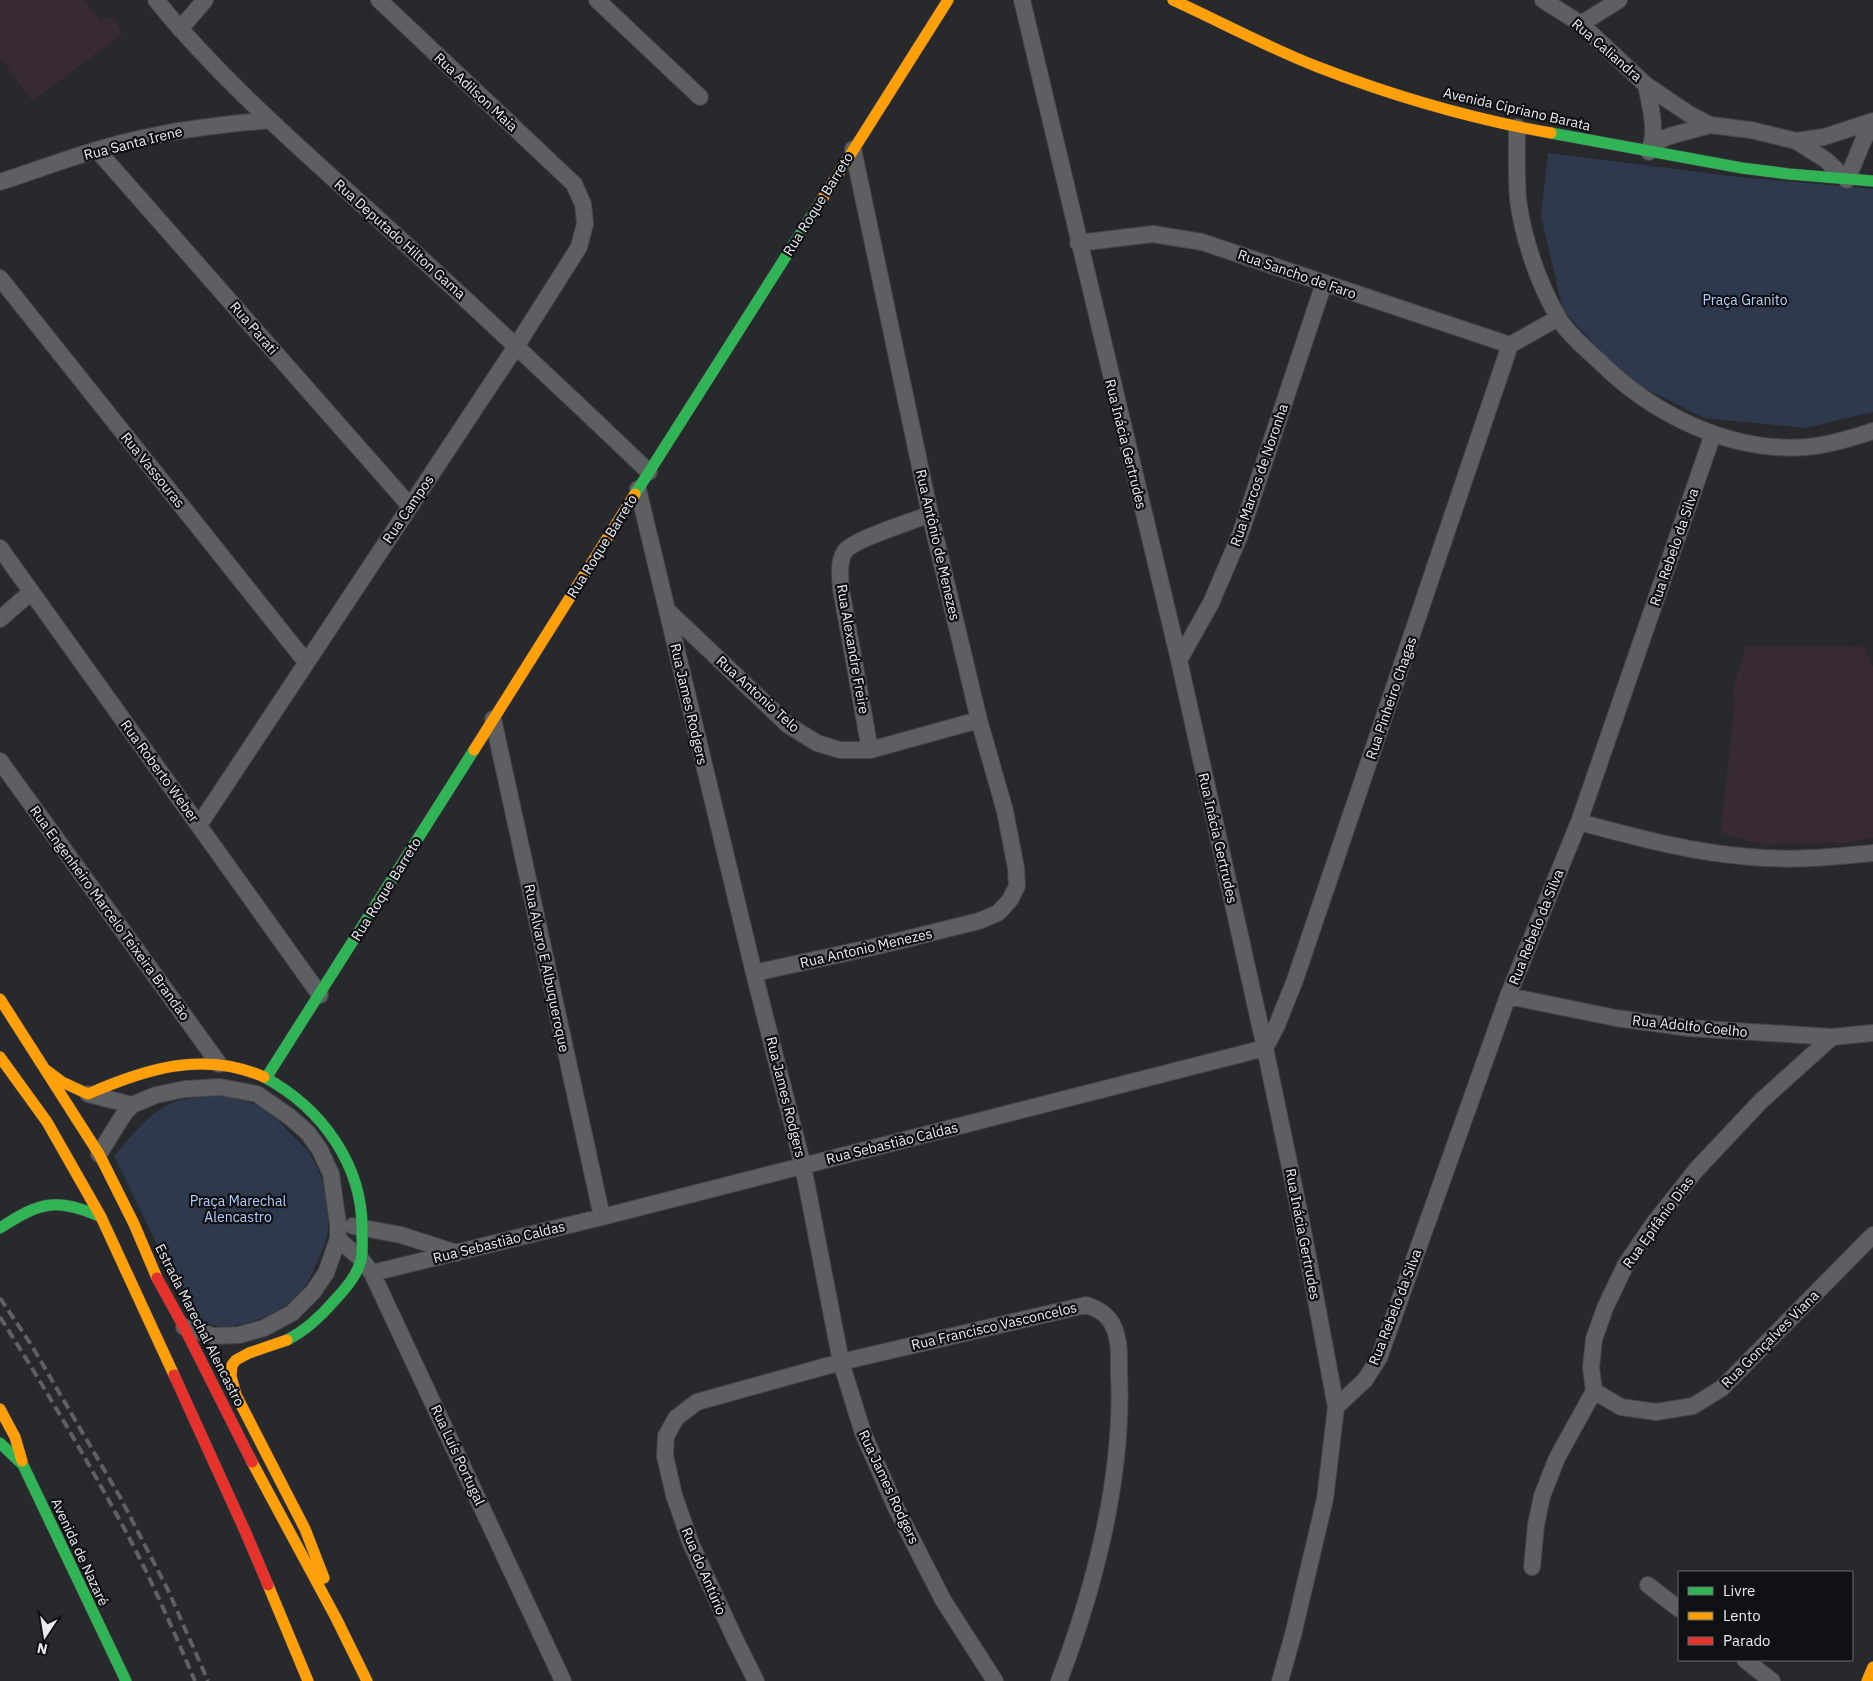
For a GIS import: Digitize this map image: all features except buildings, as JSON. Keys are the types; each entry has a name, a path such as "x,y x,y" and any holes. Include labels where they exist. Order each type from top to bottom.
{"street":[{"name":"Rua Deputado Hilton Gama","path":"156,0 180,29 270,120 517,345 649,472"},
{"path":"180,29 205,0"},
{"name":"Rua Adilson Maia","path":"379,0 574,184"},
{"path":"597,0 700,97"},
{"name":"Rua Roque Barreto","path":"257,1094 948,0"},
{"name":"Rua Inácia Gertrudes","path":"1022,0 1178,660 1265,1048 1301,1220 1336,1407 1325,1499 1293,1635 1280,1681"},
{"name":"Avenida Cipriano Barata","path":"1173,0 1316,66 1389,93 1517,126 1651,147 1742,168 1847,180 1873,181"},
{"name":"Rua Caliandra","path":"1543,0 1581,24 1646,84 1689,114 1710,125 1751,130 1796,142 1826,160 1847,180"},
{"path":"1581,24 1620,0"},
{"name":"Rua Caliandra","path":"1646,84 1651,107 1651,147"},
{"name":"Rua Santa Irene","path":"0,182 97,150 155,135 201,127 270,120"},
{"path":"1847,180 1873,122"},
{"name":"Rua Caliandra","path":"1796,142 1824,137 1873,122"},
{"name":"Rua Caliandra","path":"1651,147 1670,136 1710,125"},
{"path":"1517,126 1518,197 1523,228 1539,276 1558,318 1615,378 1644,400 1680,420 1713,434 1744,442 1775,446 1807,447 1842,441 1873,431"},
{"name":"Rua Antônio de Menezes","path":"853,149 930,514 979,720 1005,811 1016,868 1017,886 1010,900 998,913 979,921"},
{"name":"Rua Parati","path":"97,150 410,506"},
{"name":"Rua Campos","path":"199,826 579,248 585,224 583,204 574,184"},
{"name":"Rua Sancho de Faro","path":"1078,243 1153,234 1202,242 1510,345"},
{"name":"Rua Vassouras","path":"0,278 306,662"},
{"name":"Rua Marcos de Noronha","path":"1178,660 1211,603 1240,535 1324,284"},
{"path":"1510,345 1558,318"},
{"name":"Rua Pinheiro Chagas","path":"1265,1048 1277,1025 1295,980 1510,345"},
{"name":"Rua Rebelo da Silva","path":"1336,1407 1364,1380 1379,1358 1508,996 1579,822 1713,434"},
{"name":"Rua James Rodgers","path":"638,489 754,973 803,1166 841,1362 863,1433 896,1508 942,1600 995,1681"},
{"name":"Rua Alexandre Freire","path":"870,750 840,589 840,568 845,551 859,542 930,514"},
{"name":"Rua Roberto Weber","path":"0,548 320,995"},
{"path":"0,619 31,592"},
{"name":"Rua Antonio Telo","path":"667,610 788,725 817,743 840,750 870,750 979,720"},
{"name":"Rua Alvaro E Albuqueroque","path":"493,719 602,1217"},
{"name":"Rua Engenheiro Marcelo Teixeira Brandão","path":"0,761 220,1064"},
{"path":"1579,822 1678,847 1751,858 1821,859 1873,853"},
{"name":"Rua Antonio Menezes","path":"754,973 878,946 979,921"},
{"name":"Rua Adolfo Coelho","path":"1508,996 1616,1018 1698,1028 1832,1036 1873,1033"},
{"name":"Estrada Marechal Alencastro","path":"0,999 99,1154 134,1224 156,1277 184,1326 264,1485 368,1681"},
{"name":"Rua Epifânio Dias","path":"1594,1391 1591,1368 1594,1339 1605,1308 1626,1264 1654,1223 1696,1170 1761,1101 1832,1036"},
{"name":"Rua Sebastião Caldas","path":"372,1273 602,1217 1265,1048"},
{"path":"0,1057 47,1122 100,1217 245,1531 308,1681"},
{"path":"88,1094 168,1066 192,1062 220,1064 244,1069 266,1078 304,1103 340,1146 352,1169 361,1197 363,1228 360,1259"},
{"path":"46,1070 62,1082 88,1094 132,1105"},
{"path":"99,1154 124,1114 132,1105 156,1095 185,1089 220,1088 257,1094 290,1117 308,1133 320,1150 330,1174 338,1232 326,1273 313,1292 292,1313 264,1328 239,1335 212,1336 184,1326"},
{"path":"0,1228 19,1215 39,1205 54,1203 69,1204 100,1217"},
{"path":"338,1232 363,1228 419,1240 457,1253"},
{"name":"Rua Luís Portugal","path":"338,1232 372,1273 564,1681"},
{"name":"Rua Gonçalves Viana","path":"1594,1391 1622,1407 1656,1412 1693,1406 1722,1388 1873,1235"},
{"name":"Estrada Marechal Alencastro","path":"336,1618 320,1563 305,1529 236,1395 231,1370 238,1358 289,1338 312,1325 349,1283 360,1259"},
{"name":"Rua Francisco Vasconcelos","path":"665,1456 666,1436 676,1418 697,1402 841,1362 1086,1305 1099,1310 1108,1318 1115,1329 1118,1350 1121,1406 1114,1475 1097,1565 1059,1681"},
{"path":"1532,1566 1536,1525 1542,1496 1557,1458 1594,1391"},
{"path":"0,1409 15,1437 23,1466"},
{"name":"Avenida de Nazaré","path":"0,1443 23,1466 126,1681"},
{"name":"Rua do Antúrio","path":"665,1456 674,1496 691,1544 756,1681"},
{"path":"1648,1585 1678,1608"},
{"path":"1746,1661 1772,1681"},
{"path":"1867,1681 1873,1667"}],"shaded area":[{"path":"0,0 84,0 100,21 113,17 123,34 32,101 0,58"},
{"path":"1746,646 1865,647 1873,667 1873,838 1847,843 1761,844 1720,834 1735,700 1732,691"}],"green space":[{"name":"Praça Granito","path":"1548,153 1738,177 1873,189 1873,412 1805,428 1704,418 1627,379 1563,310 1541,216"},
{"name":"Praça Marechal Alencastro","path":"212,1095 248,1102 266,1111 283,1126 306,1149 314,1162 322,1180 328,1209 328,1229 325,1242 307,1284 290,1302 281,1308 258,1319 233,1326 211,1325 193,1318 114,1156 144,1123 161,1109 180,1100"}],"railway":[{"path":"0,1298 32,1346 120,1497 168,1590 208,1681"},
{"path":"0,1317 64,1422 135,1548 195,1681"}],"traffic: fast":[{"path":"1551,133 1742,168 1873,181"},
{"path":"635,494 823,198"},
{"path":"266,1078 474,750"},
{"path":"264,1077 304,1105 336,1141 356,1185 361,1208 362,1253 354,1277 324,1312 306,1328 287,1340"},
{"path":"0,1228 26,1212 49,1205 72,1207 101,1217"},
{"path":"0,1443 23,1465 126,1681"}],"traffic: slow":[{"path":"823,198 948,0"},
{"path":"1173,0 1281,52 1346,78 1462,114 1551,133"},
{"path":"474,750 635,494"},
{"path":"0,999 99,1154 134,1224 157,1278"},
{"path":"0,1057 47,1122 101,1217 174,1375"},
{"path":"46,1070 62,1082 88,1094 131,1077 175,1066 219,1065 242,1069 264,1077"},
{"path":"287,1340 249,1353 236,1360 232,1365 231,1376 236,1395 305,1529 324,1578"},
{"path":"0,1409 15,1437 22,1461"},
{"path":"252,1462 336,1618 367,1681"},
{"path":"268,1585 308,1681"},
{"path":"1867,1681 1873,1667"}],"traffic: jam":[{"path":"157,1278 184,1327 252,1462"},
{"path":"174,1375 268,1585"}]}
